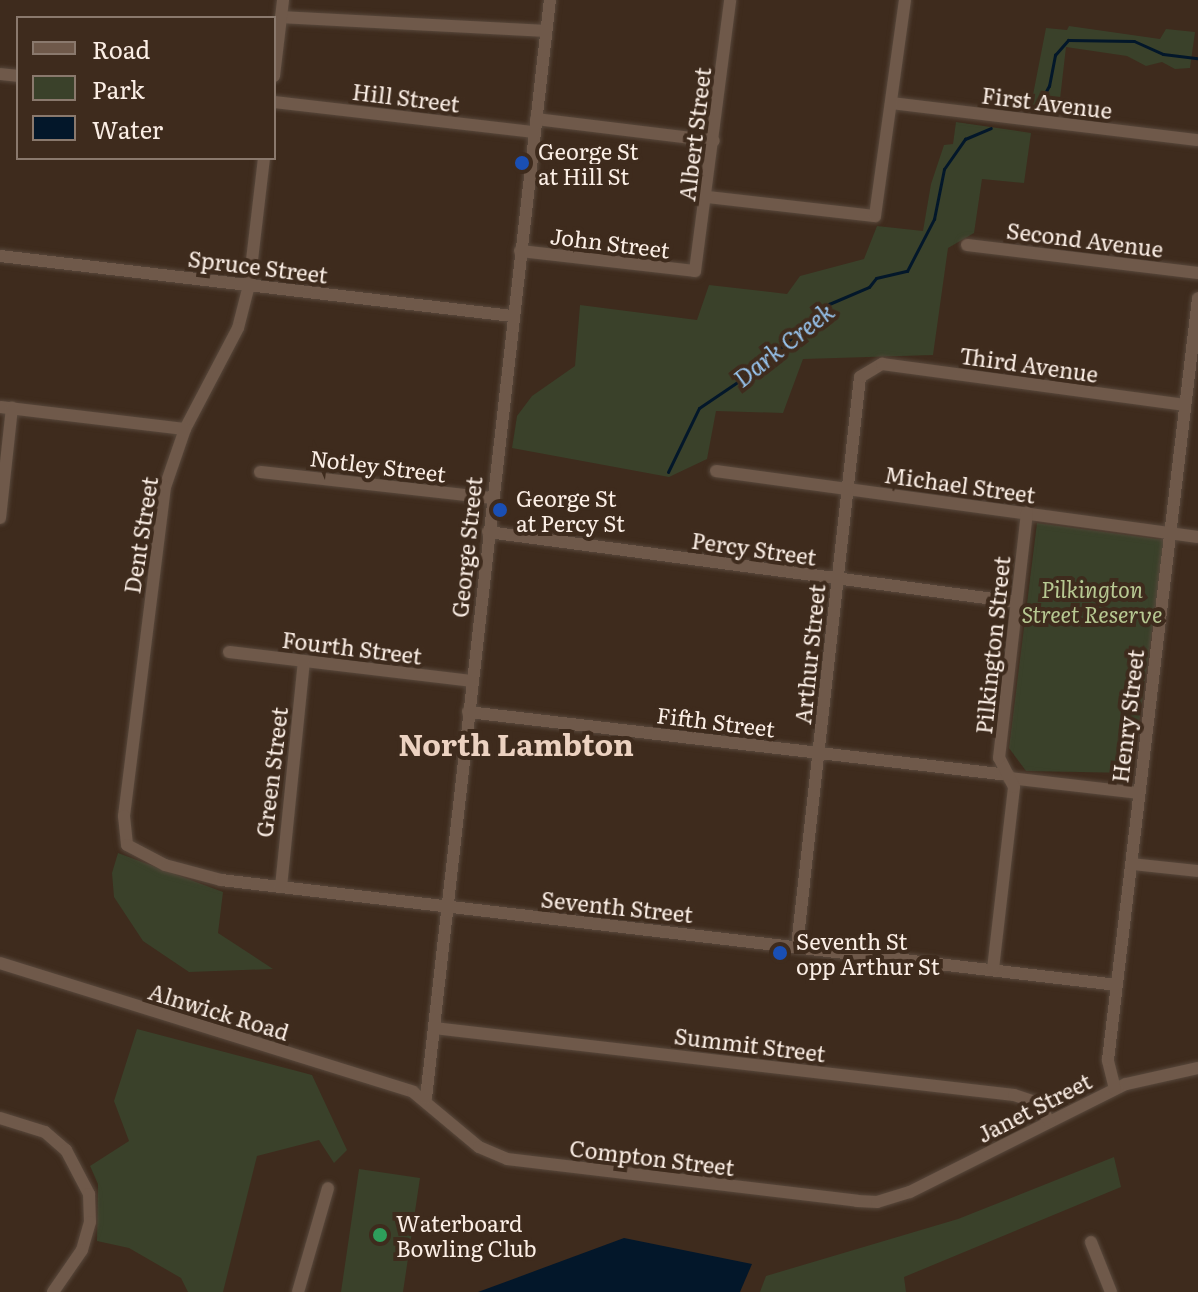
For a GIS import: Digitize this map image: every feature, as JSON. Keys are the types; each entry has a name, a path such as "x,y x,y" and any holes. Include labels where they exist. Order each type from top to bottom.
{"street":[{"name":"George Street","path":"426,1098 550,0"},
{"name":"Albert Street","path":"695,271 707,197 730,0"},
{"path":"707,197 875,216 905,0"},
{"path":"276,59 281,17 278,1"},
{"path":"281,17 546,31"},
{"name":"Hill Street","path":"276,102 714,141"},
{"name":"First Avenue","path":"891,103 1198,140"},
{"name":"Dent Street","path":"124,838 160,520 185,429 227,353 249,285 264,160"},
{"name":"Second Avenue","path":"967,245 1198,273"},
{"name":"John Street","path":"520,251 695,271"},
{"name":"Spruce Street","path":"0,256 512,316"},
{"name":"Henry Street","path":"1115,1089 1107,1067 1168,534 1196,342 1198,298"},
{"name":"Third Avenue","path":"867,368 882,364 1185,405"},
{"name":"Arthur Street","path":"797,946 846,489 860,377 867,368"},
{"path":"0,518 6,408 185,429"},
{"name":"Michael Street","path":"716,471 1198,537"},
{"name":"Notley Street","path":"260,472 492,498"},
{"name":"Pilkington Street","path":"993,969 1014,787 999,758 1027,513"},
{"name":"Percy Street","path":"488,532 1016,602"},
{"name":"Fourth Street","path":"229,652 471,681"},
{"name":"Green Street","path":"281,887 304,662"},
{"name":"Fifth Street","path":"468,712 819,752 1138,793"},
{"name":"Seventh Street","path":"124,838 132,849 180,870 281,887 1117,985"},
{"path":"1132,864 1198,871"},
{"name":"Alnwick Road","path":"0,963 426,1098"},
{"name":"Summit Street","path":"434,1028 1014,1095 1036,1102 1050,1122"},
{"name":"Janet Street","path":"895,1199 1115,1089 1198,1068"},
{"name":"Compton Street","path":"426,1098 479,1147 507,1159 857,1201 895,1199"},
{"path":"0,1118 45,1132 66,1150 89,1194 90,1222 82,1250 53,1292"},
{"path":"298,1292 328,1188"},
{"path":"1091,1242 1111,1292"}],"green space":[{"path":"1069,26 1160,39 1166,29 1195,32 1190,68 1175,69 1162,62 1146,66 1127,56 1066,47 1059,108 1031,105 1046,28 1067,30"},
{"path":"956,122 1031,133 1024,183 982,179 974,233 948,248 933,355 803,359 783,413 716,411 707,459 669,477 512,448 517,416 532,396 575,366 580,305 697,320 709,285 787,294 800,276 864,259 877,226 923,231 931,184 944,145 953,144"},
{"name":"Pilkington Street Reserve","path":"1037,523 1165,540 1132,773 1026,771 1009,748"},
{"path":"118,853 223,892 218,933 273,969 189,972 143,941 114,897 112,873"},
{"path":"137,1029 312,1075 347,1150 334,1163 319,1140 257,1156 223,1292 188,1292 181,1278 129,1248 97,1241 98,1184 90,1166 129,1141 114,1101"},
{"path":"1114,1157 1121,1187 904,1277 906,1292 760,1292 766,1276 958,1219"},
{"name":"Waterboard Bowling Club","path":"359,1169 420,1178 403,1292 341,1292"}],"water":[{"path":"624,1238 752,1264 740,1292 478,1292"}],"waterway":[{"name":"Dark Creek","path":"1035,112 1049,86 1055,55 1068,40 1134,41 1163,54 1198,58"},
{"name":"Dark Creek","path":"668,472 699,408 758,368 829,304 869,287 876,278 907,271 934,219 944,169 965,139 991,128"}],"place":[{"name":"George St at Hill St","path":"522,163"},
{"name":"George St at Percy St","path":"500,510"},
{"name":"Seventh St opp Arthur St","path":"780,953"},
{"name":"Waterboard Bowling Club","path":"380,1235"}],"district":[{"name":"North Lambton","path":"516,743"}]}
